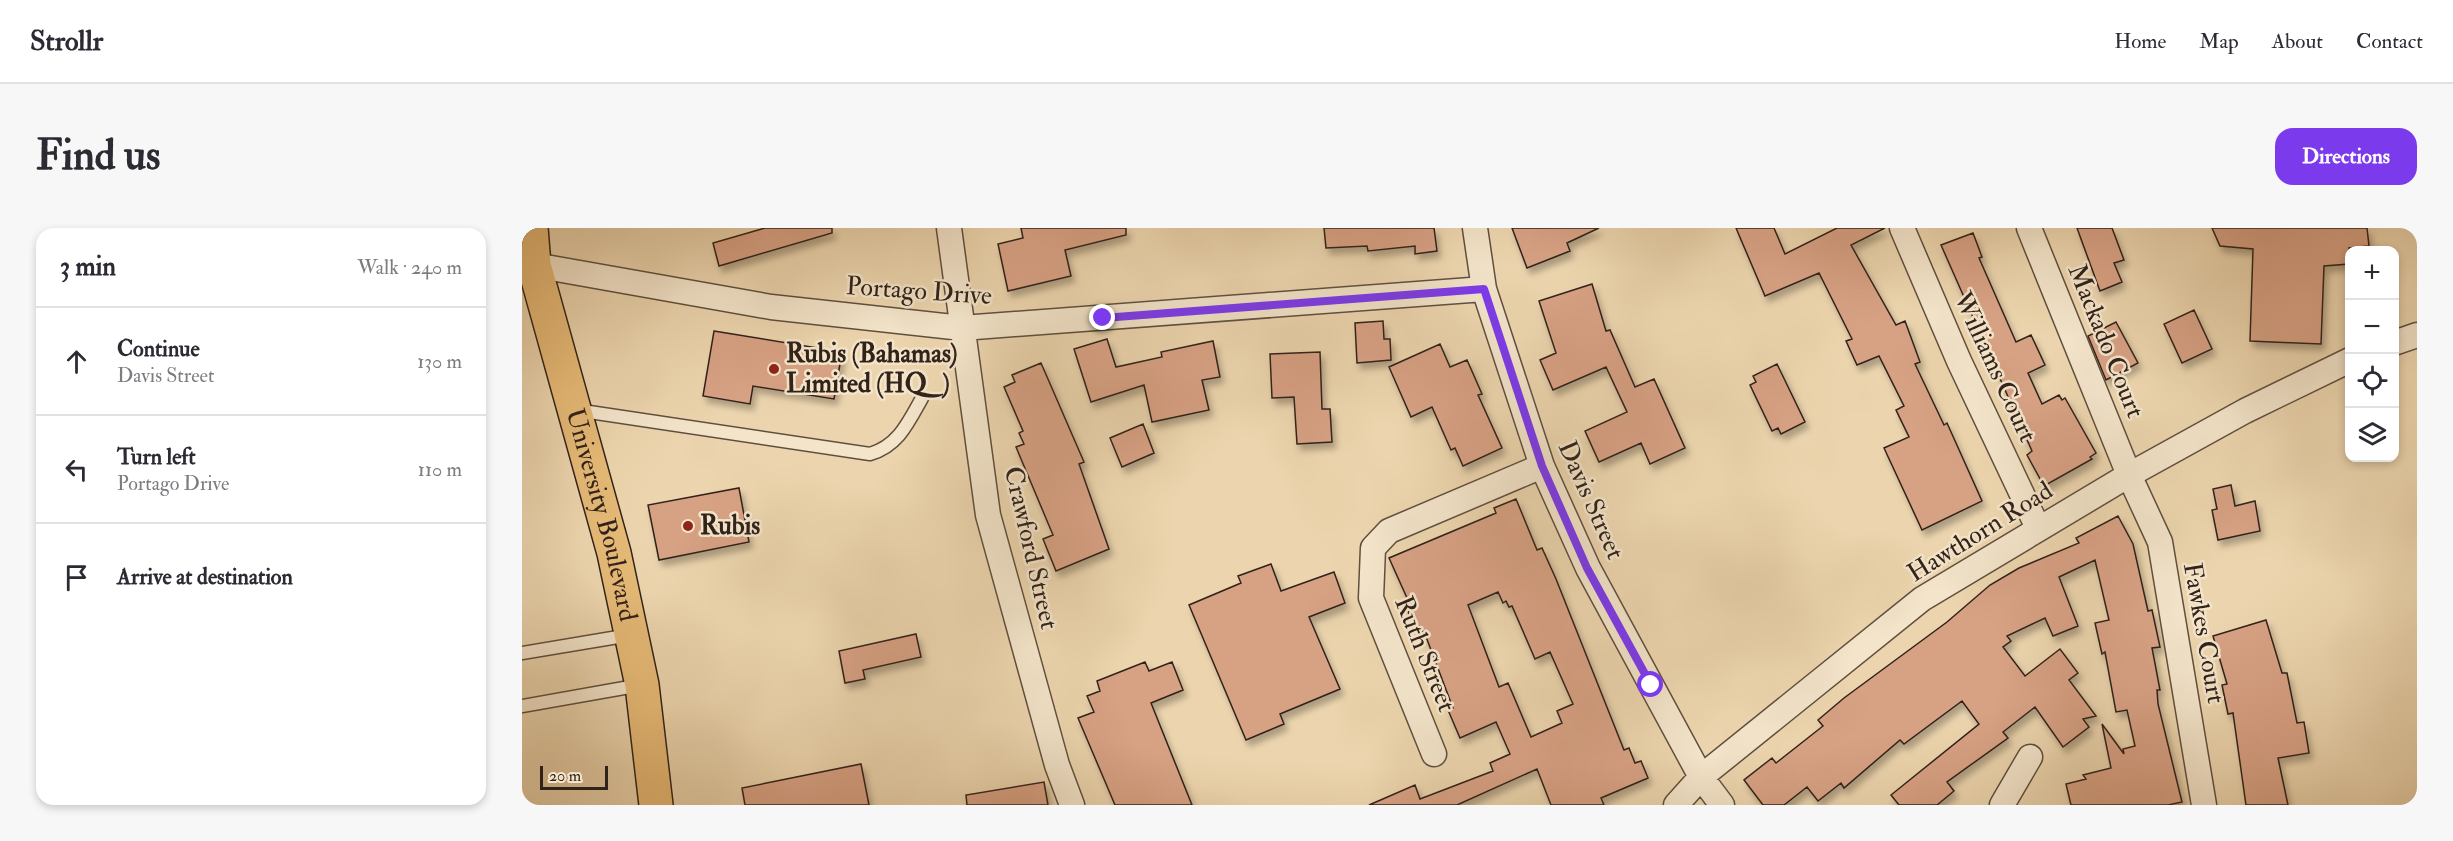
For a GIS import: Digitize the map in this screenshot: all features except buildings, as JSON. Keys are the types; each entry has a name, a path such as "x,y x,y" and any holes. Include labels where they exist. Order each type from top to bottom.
{"main road":[{"name":"University Boulevard","path":"531,228 534,265 614,553 632,634 642,685 656,805"}],"street":[{"name":"Crawford Street","path":"949,228 988,515 1057,765 1072,805"},
{"name":"Davis Street","path":"1475,228 1484,289 1542,466 1587,568 1701,777 1722,805"},
{"name":"Williams Court","path":"1902,228 1959,361 2038,528"},
{"name":"Mackado Court","path":"2029,228 2129,475"},
{"name":"Portago Drive","path":"534,265 771,307 962,328 1484,289"},
{"path":"2399,341 2417,335"},
{"name":"Hawthorn Road","path":"1676,805 1701,777 1922,599 2129,475 2245,411 2345,362"},
{"name":"Ruth Street","path":"1434,754 1371,598 1372,548 1389,531 1542,466"},
{"name":"Fawkes Court","path":"2129,475 2160,542 2204,805"},
{"path":"2002,805 2030,757"}],"lane":[{"path":"574,409 870,454 886,449 902,432 922,398"},
{"path":"522,653 632,634"},
{"path":"522,706 642,685"}],"place":[{"name":"Rubis (Bahamas) Limited (HQ)","path":"774,369"},
{"name":"Rubis","path":"688,526"}],"route":[{"path":"1103,318 1484,289 1542,466 1587,568 1651,685"}]}
